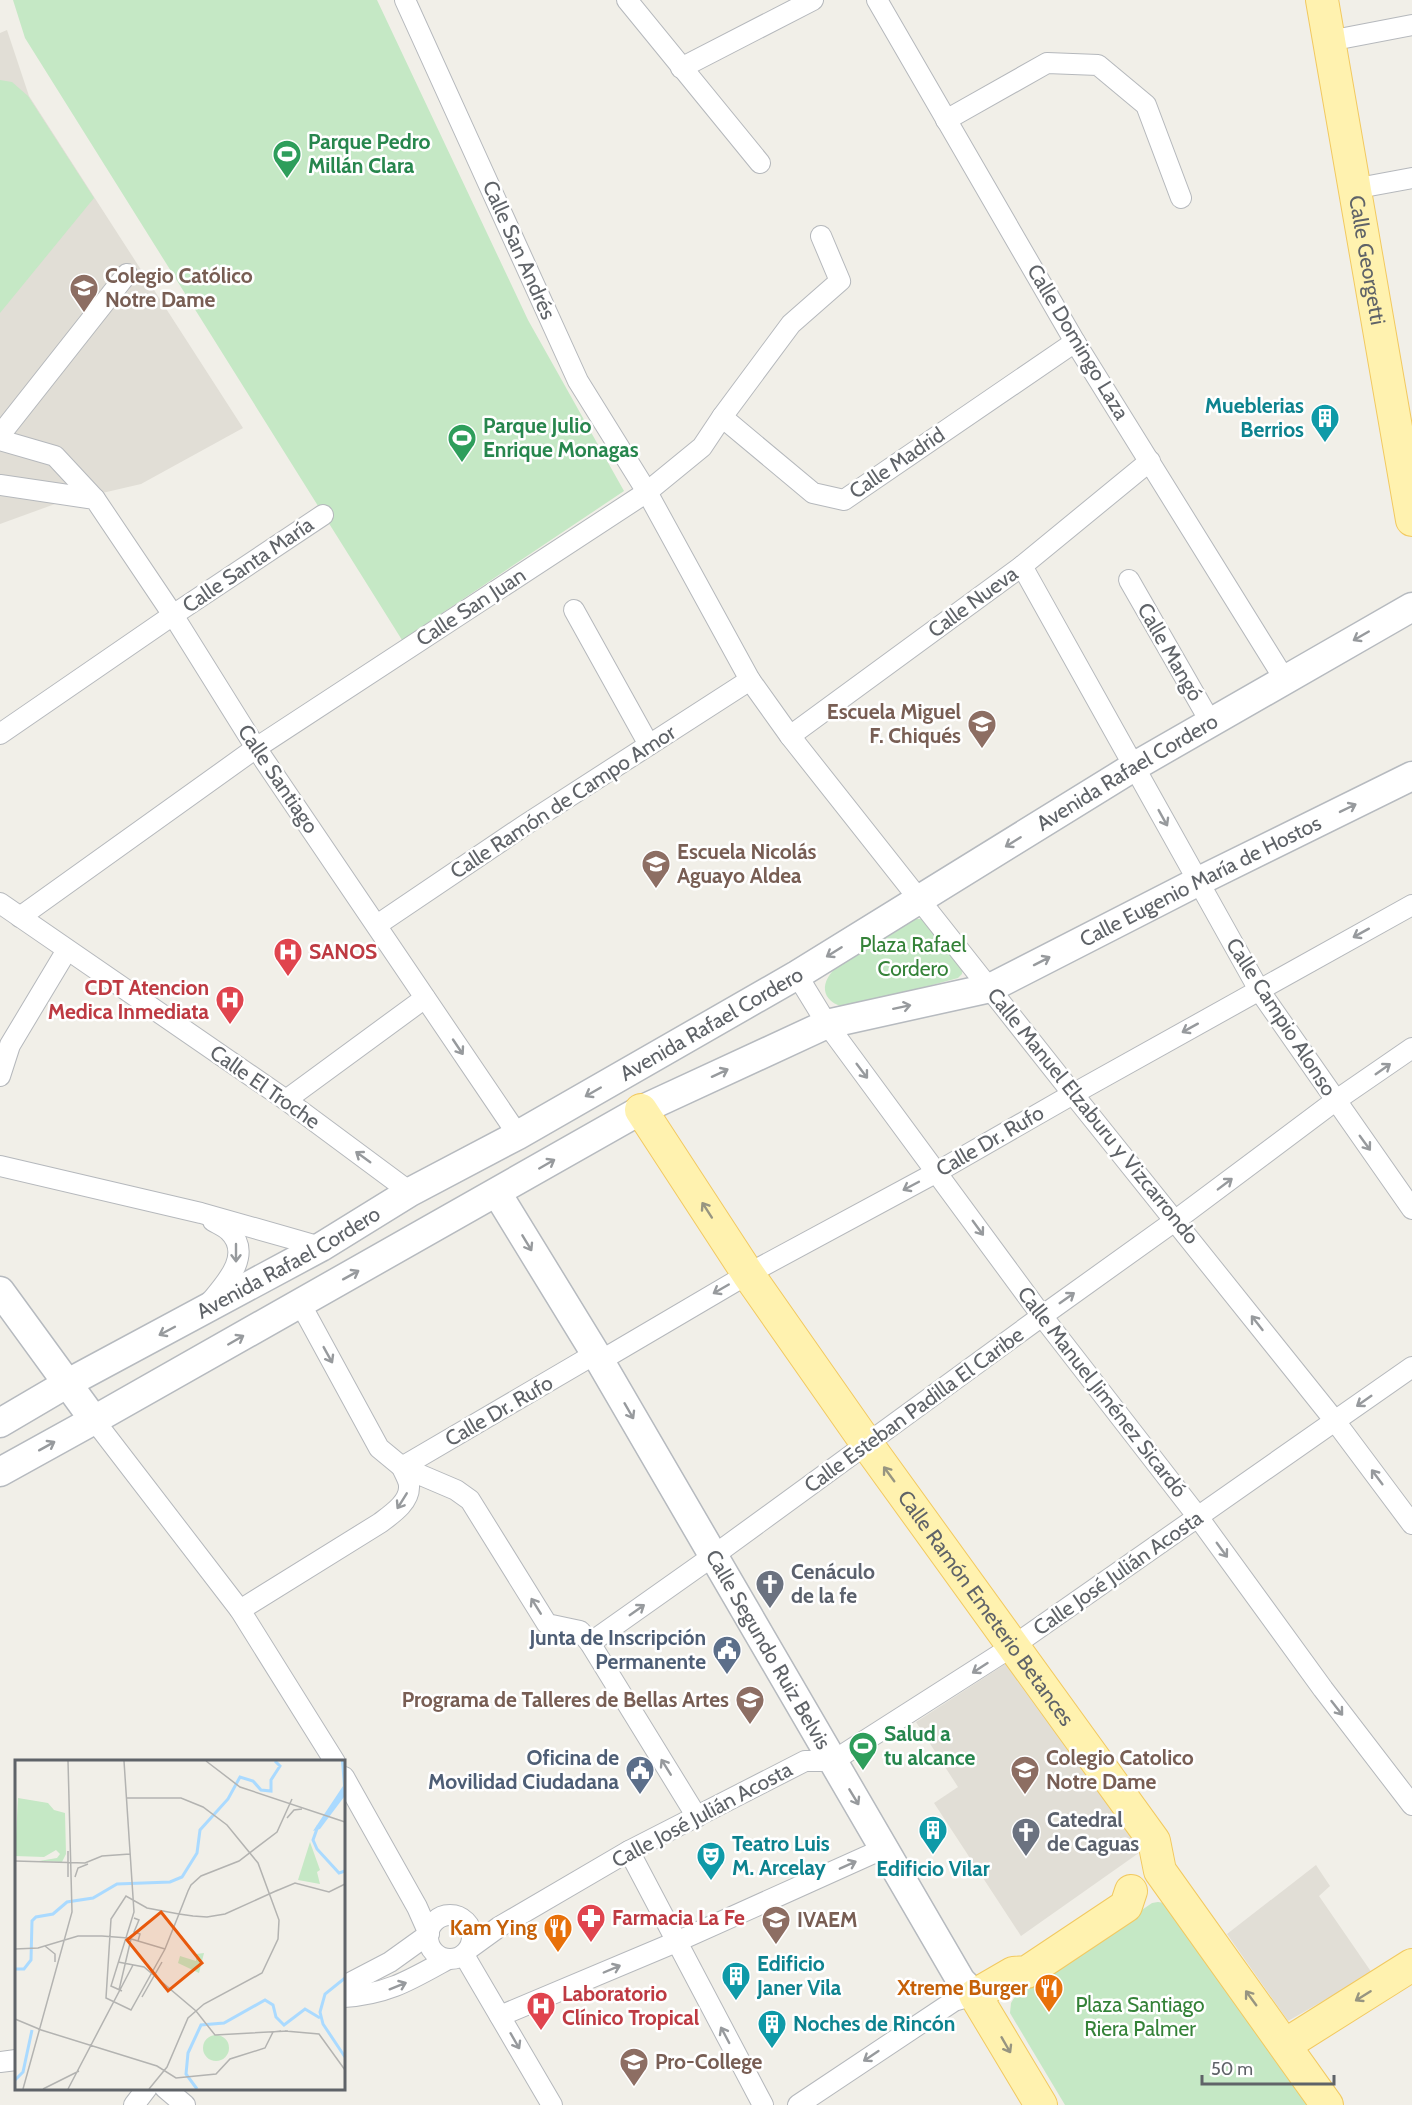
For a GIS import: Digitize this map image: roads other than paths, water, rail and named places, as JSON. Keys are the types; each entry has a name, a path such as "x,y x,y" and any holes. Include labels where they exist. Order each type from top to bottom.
{"main road":[{"name":"Calle Georgetti","path":"1322,0 1353,189 1409,488 1412,520"},
{"name":"Avenida Rafael Cordero","path":"0,1423 68,1383 321,1248 410,1192 518,1135 797,975 1135,766 1412,607"},
{"name":"Calle Eugenio María de Hostos","path":"990,988 1198,881 1412,776"},
{"name":"Avenida Rafael Cordero","path":"0,1472 641,1110 827,1024 990,988"},
{"name":"Calle Ramón Emeterio Betances","path":"641,1110 748,1274 867,1444 1154,1841 1160,1871 1327,2105"},
{"path":"496,1193 518,1135"},
{"name":"Calle Segundo Ruiz Belvis","path":"496,1193 597,1357 961,1980 975,1995 1041,2105"},
{"path":"0,1291 94,1420"},
{"path":"975,1995 1013,1973 1019,1957 1072,1932 1119,1892 1131,1891 1160,1871"},
{"path":"1285,2045 1412,1965"}],"street":[{"name":"Calle San Andrés","path":"405,0 578,381 647,492"},
{"path":"627,0 760,163"},
{"path":"681,68 813,0"},
{"name":"Calle Domingo Laza","path":"878,0 1075,342 1286,680"},
{"path":"1329,41 1412,25"},
{"path":"946,120 1047,63 1098,65 1146,105 1181,198"},
{"path":"1353,189 1412,178"},
{"name":"Calle San Juan","path":"20,917 256,748 647,492 702,447 790,324 840,281 821,236"},
{"path":"0,435 127,274"},
{"name":"Calle Madrid","path":"722,417 813,493 844,500 1075,342"},
{"name":"Calle Santiago","path":"0,440 55,456 95,499 173,615 256,748 518,1135"},
{"name":"Calle Nueva","path":"790,736 1022,566 1150,461"},
{"path":"0,485 95,499"},
{"name":"Calle Manuel Elzaburu y Vizcarrondo","path":"647,492 750,680 790,736 1335,1421 1412,1524"},
{"name":"Calle Santa María","path":"0,734 323,515"},
{"name":"Calle Campio Alonso","path":"1022,566 1259,990 1412,1209"},
{"name":"Calle Mangó","path":"1129,580 1211,723"},
{"path":"574,610 649,745"},
{"name":"Calle Ramón de Campo Amor","path":"377,925 525,825 750,680"},
{"name":"Calle El Troche","path":"0,903 286,1101 410,1192"},
{"name":"Calle Dr. Rufo","path":"402,1467 597,1357 937,1172 1412,905"},
{"path":"0,1076 10,1045 67,950"},
{"name":"Calle Manuel Jiménez Sicardó","path":"797,975 827,1024 1042,1316 1198,1517 1323,1689 1412,1805"},
{"path":"286,1101 425,998"},
{"name":"Calle Esteban Padilla El Caribe","path":"590,1644 1176,1220 1335,1101 1412,1048"},
{"path":"0,1166 201,1213 321,1248"},
{"path":"201,1213 230,1231 237,1245 236,1268 203,1311"},
{"path":"300,1303 379,1448 402,1467 456,1490 470,1500 547,1624 580,1631 590,1644 697,1817"},
{"name":"Calle José Julián Acosta","path":"345,1997 369,1995 411,1981 630,1851 805,1761 833,1761 1013,1646 1412,1368"},
{"path":"94,1420 240,1610 334,1760"},
{"path":"240,1610 395,1512 405,1500 409,1486 402,1467"},
{"path":"345,1779 417,1907 429,1935"},
{"path":"500,2016 676,1942 885,1848"},
{"path":"630,1851 763,2105"},
{"path":"417,1907 499,1927"},
{"path":"453,1917 468,1924 472,1932 472,1940 460,1954 435,1953 429,1941 429,1935 431,1926 437,1920 453,1917"},
{"path":"345,1985 390,1962 429,1935"},
{"path":"460,1954 500,2016 552,2105"},
{"path":"798,2105 954,2001 975,1995"},
{"path":"0,2062 15,2060"},
{"path":"134,2105 145,2090"},
{"path":"167,2090 185,2105"}],"place":[{"name":"Parque Pedro Millán Clara","path":"287,180"},
{"name":"Colegio Católico Notre Dame","path":"84,314"},
{"name":"Mueblerias Berrios","path":"1325,444"},
{"name":"Parque Julio Enrique Monagas","path":"462,464"},
{"name":"Escuela Miguel F. Chiqués","path":"982,750"},
{"name":"Escuela Nicolás Aguayo Aldea","path":"656,890"},
{"name":"SANOS","path":"288,978"},
{"name":"CDT Atencion Medica Inmediata","path":"230,1026"},
{"name":"Cenáculo de la fe","path":"770,1610"},
{"name":"Junta de Inscripción Permanente","path":"727,1676"},
{"name":"Programa de Talleres de Bellas Artes","path":"750,1726"},
{"name":"Salud a tu alcance","path":"863,1772"},
{"name":"Oficina de Movilidad Ciudadana","path":"640,1796"},
{"name":"Colegio Catolico Notre Dame","path":"1025,1796"},
{"name":"Edificio Vilar","path":"933,1856"},
{"name":"Catedral de Caguas","path":"1026,1858"},
{"name":"Teatro Luis M. Arcelay","path":"711,1882"},
{"name":"Farmacia La Fe","path":"591,1944"},
{"name":"IVAEM","path":"776,1946"},
{"name":"Kam Ying","path":"558,1954"},
{"name":"Edificio Janer Vila","path":"736,2002"},
{"name":"Xtreme Burger","path":"1049,2014"},
{"name":"Laboratorio Clínico Tropical","path":"541,2032"},
{"name":"Noches de Rincón","path":"772,2050"},
{"name":"Pro-College","path":"634,2088"}],"park label":[{"name":"Plaza Rafael Cordero","path":"913,957"},
{"name":"Plaza Santiago Riera Palmer","path":"1140,2017"}]}
